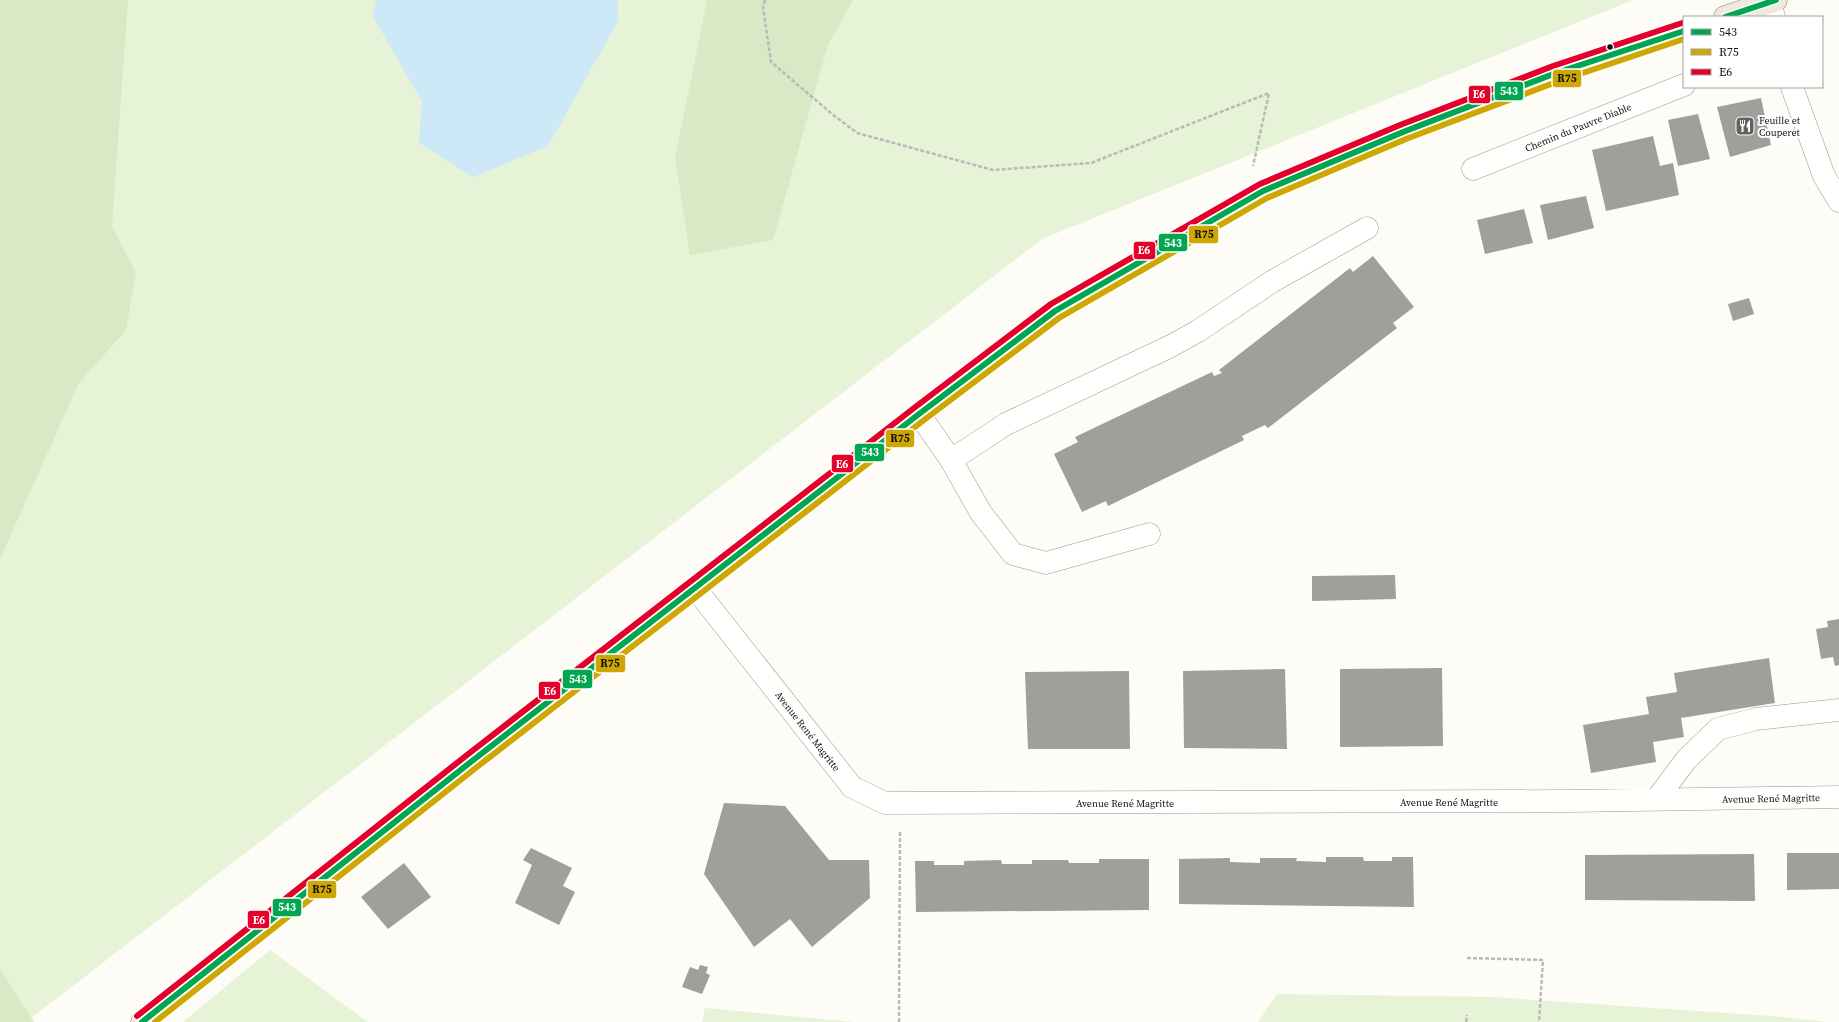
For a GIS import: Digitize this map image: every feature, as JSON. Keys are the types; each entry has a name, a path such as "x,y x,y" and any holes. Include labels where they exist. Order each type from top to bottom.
{"main road":[{"path":"1729,16 1773,6"},
{"path":"142,1022 472,761 919,414 1055,311 1263,191 1403,132 1556,73 1683,31"}],"street":[{"name":"Chemin du Pauvre Diable","path":"1473,169 1683,85"},
{"path":"1792,88 1824,176 1839,201"},
{"path":"951,460 1006,424 1192,334 1273,281 1367,228"},
{"path":"919,414 951,460 981,513 1013,554 1046,564 1149,534"},
{"name":"Avenue René Magritte","path":"695,588 852,787 885,803 1656,800 1839,797"},
{"path":"1656,800 1686,760 1718,729 1756,719 1839,710"}],"path":[{"path":"765,0 763,7 771,62 847,125 858,133 993,170 1090,163 1269,93 1245,201"},
{"path":"899,1022 901,804"},
{"path":"1467,958 1543,960 1539,1022"},
{"path":"1466,1022 1467,1015"}],"green space":[{"path":"0,0 1633,0 1042,239 26,1022 0,1022"},
{"path":"0,0 128,0 112,226 136,273 126,330 79,383 0,559"},
{"path":"707,0 853,0 828,45 773,240 690,255 675,158"},
{"path":"270,950 368,1022 183,1022"},
{"path":"0,969 34,1022 0,1022"},
{"path":"1277,994 1492,997 1771,1016 1828,1022 1258,1022"},
{"path":"705,1008 853,1022 702,1022"}],"water":[{"path":"377,0 618,0 618,21 548,146 473,177 419,143 422,101 372,15"}],"building":[{"name":"Feuille et Couperet","path":"1761,98 1771,145 1730,157 1717,107"},
{"path":"1698,114 1710,159 1678,166 1668,120"},
{"path":"1653,136 1660,166 1673,163 1679,195 1606,211 1592,150"},
{"path":"1586,196 1594,228 1548,240 1540,205"},
{"path":"1524,209 1533,243 1485,254 1477,220"},
{"path":"1373,256 1414,307 1393,323 1397,328 1268,428 1265,425 1242,436 1244,440 1108,506 1106,501 1082,512 1054,454 1078,442 1075,437 1212,372 1214,376 1222,373 1219,370 1350,268 1353,272"},
{"path":"1749,298 1754,314 1733,321 1728,304"},
{"path":"1395,575 1396,599 1312,601 1312,576"},
{"path":"1839,619 1839,665 1835,666 1833,657 1821,659 1816,629 1828,627 1827,621"},
{"path":"1769,658 1775,703 1681,718 1684,737 1653,742 1656,762 1591,773 1583,725 1649,714 1646,697 1677,692 1674,673"},
{"path":"1442,668 1443,746 1340,747 1340,669"},
{"path":"1285,669 1287,749 1184,748 1183,671"},
{"path":"1129,671 1130,749 1028,749 1025,672"},
{"path":"724,803 785,806 829,860 869,860 870,898 812,947 790,919 754,947 704,874"},
{"path":"531,848 572,868 563,886 575,892 559,925 515,903 532,865 523,860"},
{"path":"1787,853 1839,853 1839,889 1787,890"},
{"path":"1754,854 1755,901 1585,900 1585,855"},
{"path":"1326,857 1363,857 1364,861 1392,861 1392,857 1413,857 1414,907 1179,904 1179,859 1230,858 1230,862 1260,863 1260,858 1297,858 1296,861 1326,862"},
{"path":"1099,859 1149,859 1149,910 916,912 915,861 934,861 934,865 964,865 964,861 1001,860 1002,864 1032,864 1032,860 1068,860 1069,863 1099,863"},
{"path":"404,863 431,897 388,929 361,897"},
{"path":"700,965 708,967 706,973 710,975 702,994 682,987 690,967 698,970"}],"transit line":[{"name":"543","path":"1728,16 1776,0"},
{"name":"E6","path":"137,1016 467,755 914,408 1051,304 1260,184 1400,125 1553,66 1682,23"},
{"name":"543","path":"142,1022 472,761 919,414 1055,311 1263,191 1403,132 1556,73 1683,31"},
{"name":"R75","path":"155,1022 477,767 924,420 1059,318 1267,198 1406,139 1559,81 1683,39"}],"place":[{"name":"Feuille et Couperet","path":"1745,126"}]}
